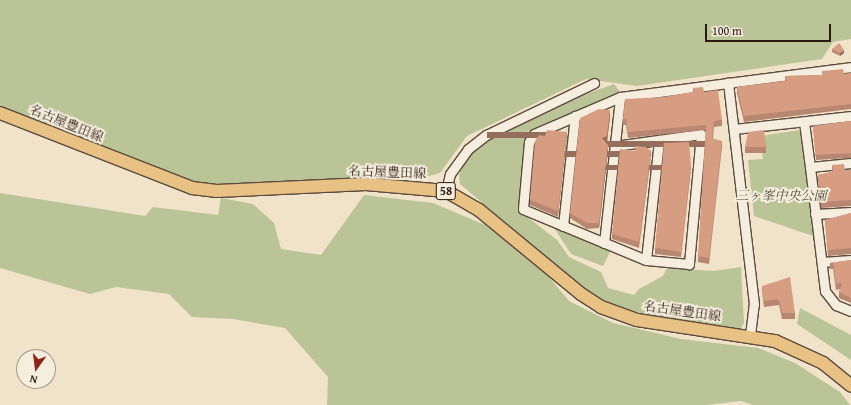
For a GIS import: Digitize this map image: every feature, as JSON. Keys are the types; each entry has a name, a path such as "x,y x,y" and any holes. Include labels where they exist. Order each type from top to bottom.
{"main road":[{"name":"名古屋豊田線","path":"0,113 192,188 217,191 366,184 446,191 479,210 581,294 601,307 637,320 750,335 807,354 851,386"}],"street":[{"path":"615,146 701,134 689,264 646,260 522,209 528,142 534,134 620,97 851,67"},
{"path":"446,191 450,174 468,149 486,134 594,83"},
{"path":"728,83 754,304 750,335"},
{"path":"604,243 620,97"},
{"path":"563,226 575,116"},
{"path":"734,129 851,116"},
{"path":"804,122 822,262 830,299 851,311"},
{"path":"646,260 659,140"},
{"path":"810,168 851,163"},
{"path":"816,214 851,212"},
{"path":"822,262 851,260"}],"green space":[{"path":"0,0 851,0 851,39 833,42 822,59 637,86 586,79 467,136 440,173 421,178 249,185 200,183 162,173 0,106"},
{"path":"614,84 620,92 526,132 521,212 557,240 569,257 601,272 608,288 634,295 639,289 663,276 667,268 713,271 741,267 744,323 739,331 625,310 592,297 460,184 459,175 466,157 479,144 572,99"},
{"name":"三ヶ峯中央公園","path":"800,130 816,237 754,216 748,160 763,159 760,136"},
{"path":"0,193 145,216 153,207 218,215 221,198 253,204 274,223 281,249 321,255 364,195 433,203 485,225 544,271 569,301 613,323 681,339 758,348 795,363 840,392 850,405 753,405 741,401 706,405 327,405 328,377 285,328 233,319 192,317 169,294 116,287 90,294 0,268"},
{"path":"551,223 611,250 603,266 571,254"},
{"path":"800,308 851,335 851,360 797,324"}],"building":[{"path":"839,43 844,50 840,53 832,49"},
{"path":"843,69 844,74 851,73 851,104 744,116 737,87 786,81 785,76 822,75 822,71"},
{"path":"703,87 704,92 718,90 722,120 714,121 712,138 722,141 709,258 698,256 706,125 628,132 626,119 623,119 625,99 664,97 694,92 693,88"},
{"path":"599,109 610,110 607,136 602,138 608,145 599,223 587,223 570,213 580,118"},
{"path":"851,121 851,153 816,155 813,126"},
{"path":"547,130 567,132 558,211 530,200 535,141 539,135 545,136"},
{"path":"764,130 766,147 745,147 748,132"},
{"path":"689,142 691,165 681,252 655,248 664,143"},
{"path":"636,146 646,147 651,151 639,242 612,234 620,149 635,151"},
{"path":"844,164 845,170 851,170 851,200 821,202 818,175 833,172 832,165"},
{"path":"851,213 851,248 828,250 825,220"},
{"path":"851,260 851,298 839,292 842,283 836,284 833,263 830,263"},
{"path":"790,277 795,313 782,313 779,299 764,301 762,286"}]}
